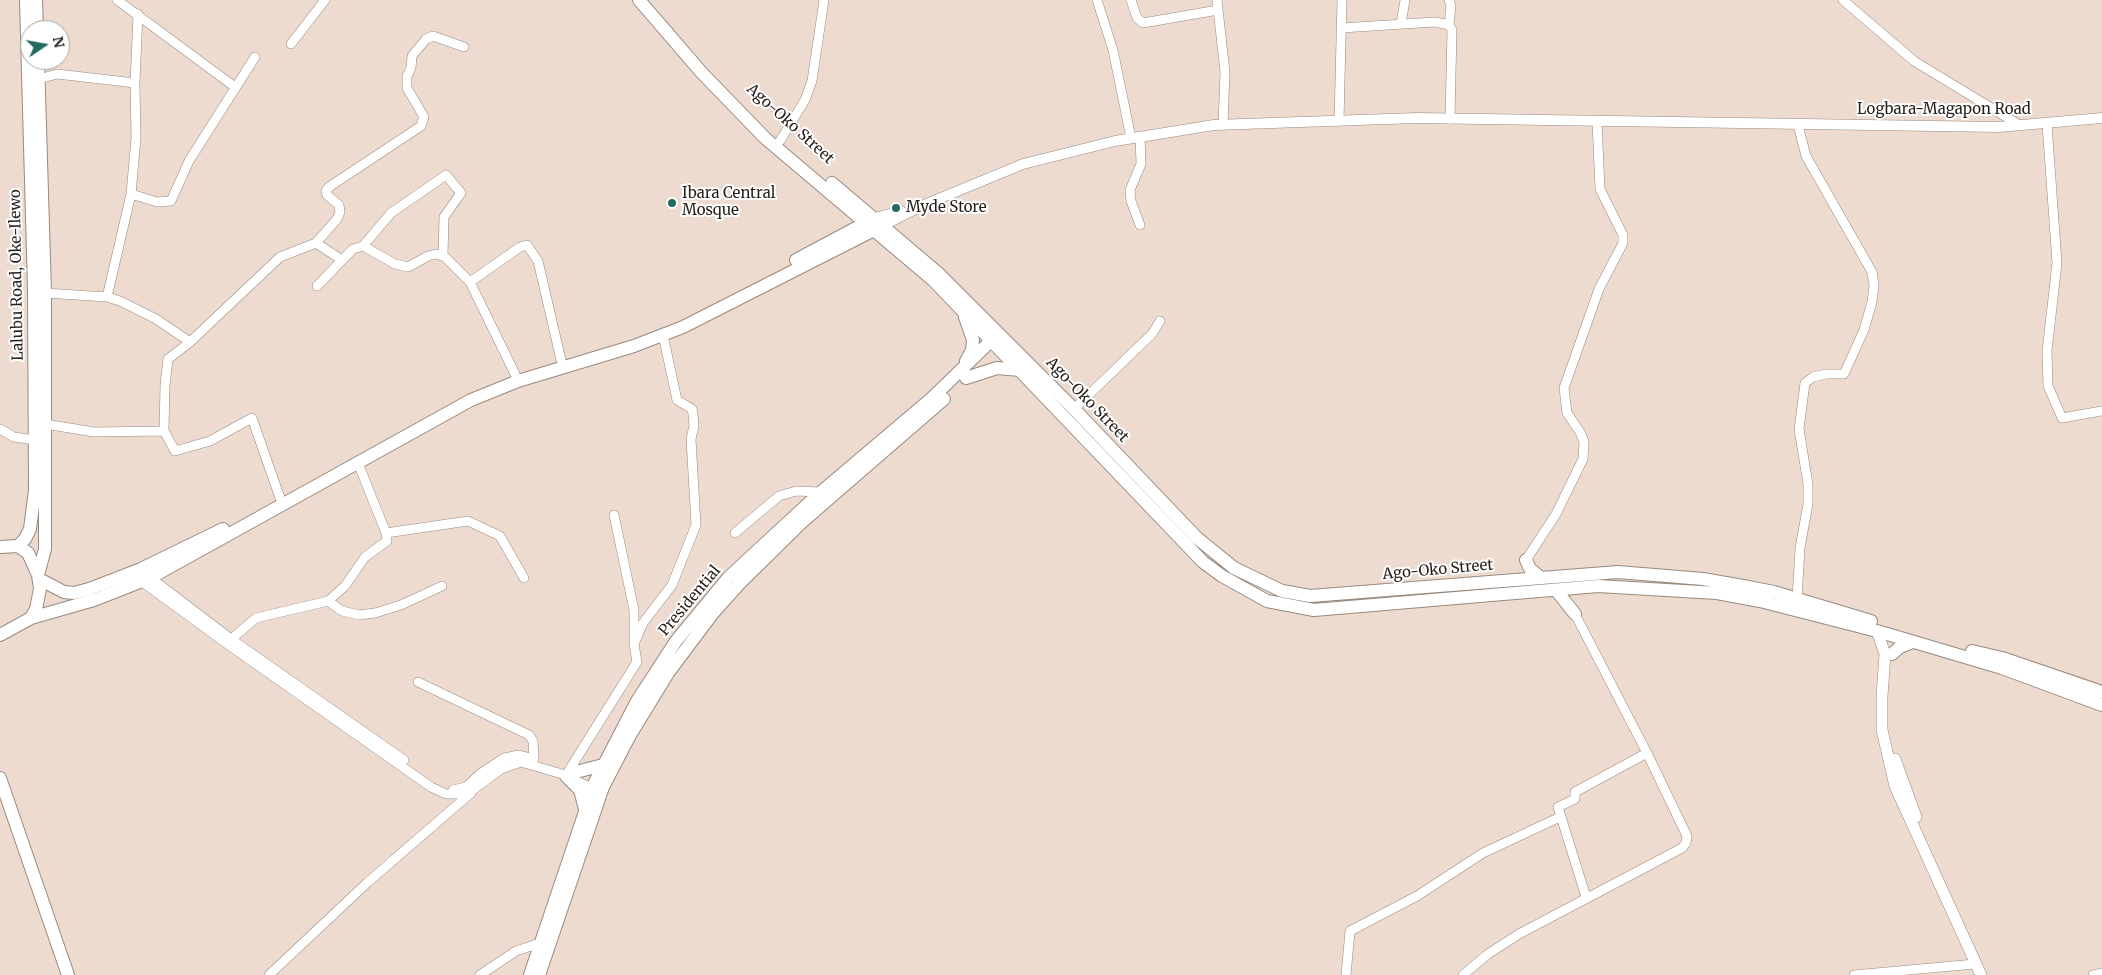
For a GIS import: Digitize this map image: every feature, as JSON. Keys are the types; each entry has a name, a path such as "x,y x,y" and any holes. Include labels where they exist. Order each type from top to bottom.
{"main road":[{"name":"Lalubu Road, Oke-Ilewo","path":"18,546 25,539 30,529 34,511 34,289 26,0"},
{"path":"36,0 37,20"},
{"path":"639,0 702,73 747,120 874,224 960,308 998,340 1020,370 1203,562 1222,576 1267,602 1314,610 1598,586 1717,593 1760,601 1913,642 2002,663 2076,690 2102,704"},
{"name":"Ago-Oko Street","path":"648,0 695,55 780,141 874,224 938,273 998,340 1074,409 1174,515 1234,568 1282,591 1310,596 1618,572 1703,579 1774,592 1981,658"},
{"name":"Lalubu Road, Oke-Ilewo","path":"31,618 39,600 39,577 45,550 45,292 38,70"},
{"path":"0,635 31,618 94,600 358,463 471,400 493,390 663,335 702,318 874,224"},
{"path":"0,547 18,546 28,553 39,577 64,592 74,593 141,575 468,394 514,374 630,339 678,321 874,224"},
{"path":"539,975 598,787 649,702 713,613 802,522 963,375 974,340 971,329 960,308"},
{"name":"Presidential","path":"530,975 585,809 598,787 603,765 636,701 676,641 728,578 821,492 963,375 998,340"},
{"path":"963,375 997,368 1020,370"},
{"path":"1526,560 1528,567 1540,577"},
{"path":"1516,580 1526,560"},
{"path":"1575,614 1575,600 1584,587"},
{"path":"1556,590 1575,614"},
{"path":"1877,631 1885,654 1882,730 1893,780 1901,802 1981,975"},
{"path":"1892,636 1889,724 1896,764 1922,832 1988,975"},
{"path":"1892,654 1900,647 1913,642"},
{"path":"2076,690 2102,692"},
{"path":"585,809 580,790 569,774 603,765"},
{"path":"0,778 68,975"},
{"path":"0,805 59,975"}],"street":[{"path":"117,0 235,87"},
{"path":"128,7 135,0"},
{"path":"291,44 325,0"},
{"path":"780,141 805,100 812,81 824,0"},
{"path":"1097,0 1113,50 1136,137 1141,164 1130,190 1131,201 1140,225"},
{"path":"1131,0 1137,18 1143,23 1217,5 1225,72 1223,125"},
{"path":"1339,121 1342,0"},
{"path":"1401,24 1405,0"},
{"path":"1449,0 1451,6 1449,25 1452,30 1450,119"},
{"path":"1843,0 1914,61 2021,126"},
{"path":"107,297 131,194 136,138 135,83 138,14"},
{"path":"1341,28 1435,22 1449,25"},
{"path":"280,498 252,418 210,441 175,450 164,431 164,384 168,359 190,342 280,257 316,243 337,220 340,212 340,205 327,195 326,191 329,187 421,126 423,122 422,114 407,88 412,56 426,39 433,36 464,47"},
{"path":"131,194 157,202 172,201 189,161 255,57"},
{"path":"39,80 58,74 135,83"},
{"name":"Logbara-Magapon Road","path":"874,224 1023,164 1136,137 1223,125 1450,119 1798,125 2021,126 2102,118"},
{"path":"1526,560 1556,514 1582,465 1584,442 1580,432 1567,413 1564,388 1599,289 1623,243 1622,235 1600,189 1597,121"},
{"path":"2046,124 2057,263 2046,351 2048,386 2062,418 2102,411"},
{"path":"1797,599 1800,548 1808,504 1808,484 1799,428 1805,383 1819,376 1844,374 1864,330 1872,302 1874,284 1872,272 1806,156 1798,125"},
{"path":"317,286 353,249 363,246 391,213 446,175 461,193 444,217 444,256"},
{"path":"316,243 342,260"},
{"path":"470,282 520,247 528,245 538,262 561,360"},
{"path":"363,246 395,264 408,267 428,256 436,254 444,256 470,282 514,374"},
{"path":"45,292 107,297 156,319 190,342"},
{"path":"1074,409 1152,334 1160,320"},
{"path":"634,644 643,623 672,585 696,524 691,439 694,426 693,414 692,409 677,400 663,335"},
{"path":"45,424 94,432 164,431"},
{"path":"0,429 14,437 35,440"},
{"path":"228,641 256,618 328,601 345,586 365,557 387,541 386,533 358,463"},
{"path":"736,533 779,496 796,491 821,492"},
{"path":"569,774 637,662 634,644 634,610 614,515"},
{"path":"386,533 468,521 500,536 524,578"},
{"path":"141,575 228,641 431,787 446,794 456,796 475,790"},
{"path":"328,601 342,611 359,615 375,613 442,586"},
{"path":"1463,975 1488,954 1519,934 1682,848 1686,843 1687,836 1647,753 1575,614"},
{"path":"228,641 445,789 457,790 466,787 480,774 504,758 519,755 534,759 598,787"},
{"path":"418,682 529,735 533,741 534,759"},
{"path":"1586,897 1558,807 1575,799 1574,792 1647,753"},
{"path":"269,975 368,882 500,769 521,762 569,774"},
{"path":"1346,975 1350,931 1417,896 1484,853 1560,817"},
{"path":"480,975 516,951 540,943"},
{"path":"1854,975 1975,964"},
{"path":"2093,975 2102,973"}],"place":[{"name":"Ibara Central Mosque","path":"672,203"},
{"name":"Myde Store","path":"896,208"}]}
